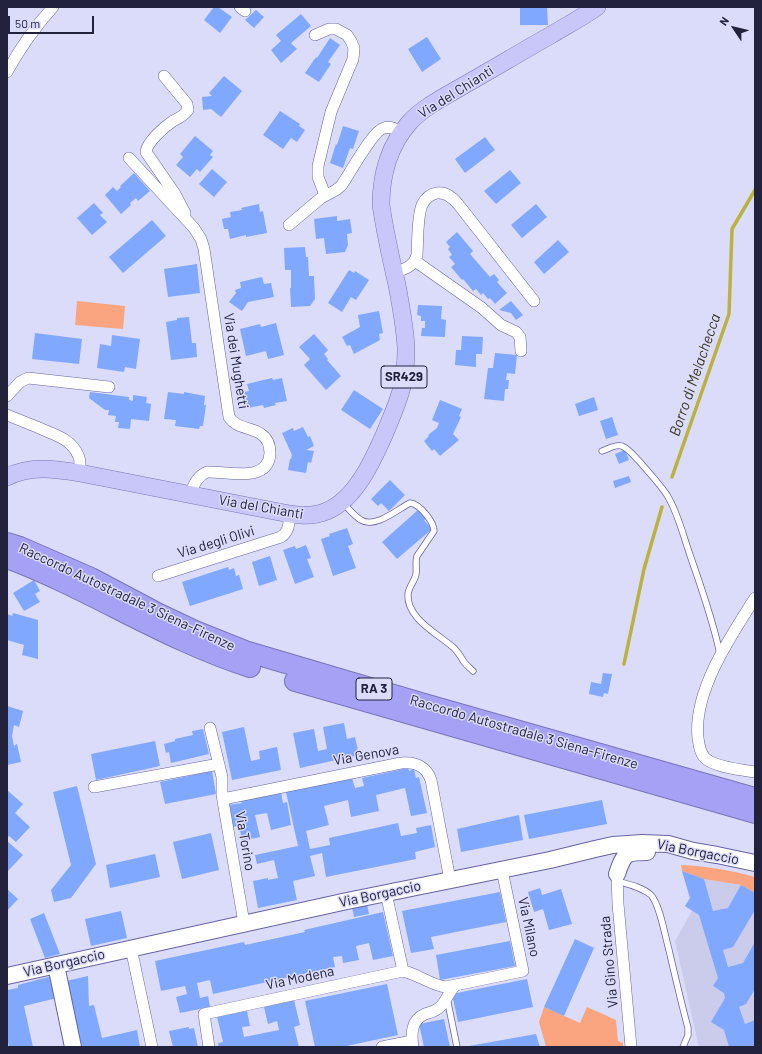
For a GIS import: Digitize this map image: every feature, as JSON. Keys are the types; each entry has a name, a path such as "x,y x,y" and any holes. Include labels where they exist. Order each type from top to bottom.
{"highway":[{"name":"Raccordo Autostradale 3 Siena-Firenze","path":"7,543 20,547 91,578 159,614 195,631 245,651 421,703 755,798"},
{"name":"Raccordo Autostradale 3 Siena-Firenze","path":"7,558 76,588 158,630 240,664 755,813"}],"main road":[{"name":"Via del Chianti","path":"7,477 21,471 52,469 305,516 317,515 332,509 342,502 360,481 373,459 391,418 401,388 406,359 402,311 383,218 381,191 389,156 397,140 414,118 434,104 598,7"},
{"name":"Via Borgaccio","path":"7,976 244,923 550,860 605,847 642,842 672,844 693,851 718,854 755,863"},
{"path":"617,877 622,861 625,856 630,853 693,851"},
{"path":"550,860 604,856 611,861 615,867 617,877"},
{"path":"56,965 73,1047"}],"street":[{"path":"7,72 25,41 53,7"},
{"path":"315,35 329,29 336,29 352,41 354,48 353,59 331,112 318,166 318,177 325,195"},
{"name":"Via dei Mughetti","path":"164,76 187,104 188,110 184,116 170,123 157,134 148,145 146,152 175,194 203,244 229,417 236,424 258,432 264,436 269,443 270,453 269,459 265,465 253,473 207,472 196,481 190,494"},
{"path":"289,225 325,195 341,186 372,138 379,130 389,127 402,132"},
{"name":"Via dei Mughetti","path":"129,158 191,224"},
{"path":"394,272 409,267 415,261 417,255 420,217 423,204 426,199 432,194 444,193 458,204 534,301"},
{"path":"415,261 482,308 501,325 516,332 520,337 521,351"},
{"path":"7,396 20,382 28,378 109,387"},
{"path":"7,415 61,437 68,442 78,455 80,462 80,473"},
{"name":"Via degli Olivi","path":"158,576 281,537 285,534 288,528 290,514"},
{"path":"755,598 720,656 710,678 702,700 698,724 699,746 706,759 712,763 755,772"},
{"name":"Via Torino","path":"210,728 222,777 223,798 244,923"},
{"name":"Via Genova","path":"223,798 401,763 412,763 418,765 426,771 431,780 450,880"},
{"path":"94,787 219,764"},
{"name":"Via Milano","path":"456,986 523,971 502,870"},
{"name":"Via Gino Strada","path":"617,877 631,1047"},
{"path":"386,893 403,971 415,974 438,986 456,986"},
{"path":"132,948 152,1047"},
{"name":"Via Modena","path":"209,1047 204,1014 403,971"},
{"path":"382,1047 413,1044 413,1025 416,1020 438,1009 456,986"}],"lane":[{"path":"602,451 615,446 622,446 625,448 635,457 667,495 677,517 708,609 715,631 720,656"},
{"path":"342,502 355,516 364,522 373,522 384,518 410,503 417,505 429,518 433,524 434,531 416,556 417,573 409,588 409,602 412,611 416,616 455,649 465,664 473,671"},
{"path":"617,877 644,890 652,897 656,905 688,1028 688,1035 683,1047"},
{"path":"447,998 457,1047"}],"shaded area":[{"path":"77,301 125,306 123,329 75,325"},
{"path":"681,865 700,866 755,877 755,893 741,885 704,879 682,871"},
{"path":"682,871 704,879 741,885 755,893 755,1047 699,1047 675,941 692,911 685,906 690,898"},
{"path":"544,1007 580,1023 587,1007 616,1020 618,1041 623,1043 623,1047 546,1047 539,1022"}],"building":[{"path":"214,7 218,7 232,17 220,33 204,20"},
{"path":"520,7 547,7 548,25 520,25"},
{"path":"256,10 264,17 254,28 245,20"},
{"path":"301,14 311,26 291,43 297,49 281,63 271,50 281,41 276,35"},
{"path":"427,37 441,59 422,72 408,49"},
{"path":"330,38 340,45 328,62 331,64 319,82 305,73"},
{"path":"224,76 242,91 221,117 211,109 203,110 202,97 212,96 209,93"},
{"path":"280,111 300,124 299,126 305,130 297,142 291,138 283,149 263,135"},
{"path":"343,126 359,131 353,149 350,148 343,168 330,163"},
{"path":"195,136 213,151 210,155 213,157 200,172 197,169 190,177 176,165 183,157 180,154"},
{"path":"485,137 495,150 465,173 455,159"},
{"path":"212,169 227,182 214,197 199,184"},
{"path":"510,170 521,183 496,204 484,191"},
{"path":"134,173 150,191 138,201 136,198 121,214 105,195 113,187 117,191 121,187 120,186"},
{"path":"94,203 103,213 100,215 107,222 92,235 77,218"},
{"path":"259,204 260,212 263,211 267,233 246,237 246,235 230,239 228,229 224,229 222,219 231,217 230,212 242,210 241,208"},
{"path":"536,204 547,217 522,238 511,225"},
{"path":"337,216 337,221 350,219 352,233 347,234 348,245 345,252 326,254 324,238 316,239 314,219"},
{"path":"152,220 166,236 123,273 109,257"},
{"path":"457,232 473,251 470,254 490,277 494,274 499,280 497,282 507,293 495,304 483,293 481,295 476,289 473,291 451,267 455,264 449,257 452,255 448,249 450,247 446,242"},
{"path":"558,240 569,252 544,274 534,262"},
{"path":"305,247 306,257 308,257 309,276 314,276 315,299 310,306 291,307 291,270 285,270 284,248"},
{"path":"197,264 200,293 168,297 164,269"},
{"path":"349,270 354,273 355,271 369,280 356,300 351,297 342,312 328,303"},
{"path":"262,277 264,284 271,283 274,297 248,302 242,311 229,302 236,293 235,290 241,288 240,282"},
{"path":"511,301 523,315 516,320 511,313 499,310"},
{"path":"418,305 442,306 441,319 446,320 445,337 421,336 422,328 425,328 425,321 421,321 421,316 417,315"},
{"path":"379,311 383,333 379,334 380,340 354,354 350,345 347,346 342,337 360,327 358,315"},
{"path":"189,317 192,343 196,343 197,357 171,360 166,322 177,320 177,318"},
{"path":"276,323 284,355 268,359 266,351 246,356 240,329 260,324 261,327"},
{"path":"35,333 82,339 79,364 32,359"},
{"path":"314,334 328,350 324,354 328,359 327,360 341,376 326,390 304,365 310,359 299,347"},
{"path":"112,335 140,339 136,369 125,367 124,372 97,368 100,344 111,346"},
{"path":"462,336 483,337 482,354 476,354 476,367 455,365 456,350 461,350"},
{"path":"495,353 517,355 515,374 507,373 506,380 509,380 508,389 505,389 504,401 484,399 488,368 493,368"},
{"path":"272,378 273,380 282,378 287,401 275,403 276,405 264,408 263,405 248,408 244,392 249,391 247,384"},
{"path":"354,390 383,409 370,429 341,410"},
{"path":"90,392 129,397 129,400 133,401 133,395 147,397 146,403 151,404 149,421 131,419 130,429 118,428 119,422 115,422 116,416 108,415 109,410 105,410 89,398"},
{"path":"168,392 184,394 184,392 205,396 204,405 206,405 203,426 200,426 199,429 175,426 176,420 164,419"},
{"path":"594,397 598,410 579,416 575,404"},
{"path":"440,400 462,409 459,416 461,417 453,434 459,440 440,456 434,449 432,451 424,441 429,436 428,435 437,428 439,423 432,420"},
{"path":"612,417 618,435 606,439 600,421"},
{"path":"303,427 308,437 310,436 314,446 306,450 314,451 311,463 308,462 306,473 288,470 292,455 282,433 293,428 294,431"},
{"path":"625,450 629,460 619,464 615,454"},
{"path":"629,476 631,482 615,488 613,481"},
{"path":"390,480 405,495 389,511 381,503 378,506 371,499"},
{"path":"418,510 432,529 397,559 382,542"},
{"path":"347,528 353,544 348,546 356,568 333,576 321,539 330,536 329,534"},
{"path":"306,545 311,558 307,559 314,577 295,584 283,550 295,546 296,549"},
{"path":"270,556 277,580 259,586 252,562"},
{"path":"228,567 229,570 234,568 236,576 239,575 243,589 190,606 182,582"},
{"path":"34,580 40,591 35,594 40,602 24,611 13,593"},
{"path":"13,613 38,620 38,659 22,655 24,645 7,640 7,614 12,616"},
{"path":"603,673 612,674 608,694 604,693 603,697 589,694 591,682 601,684"},
{"path":"7,706 23,711 19,727 14,725 12,736 14,746 17,744 21,762 7,765"},
{"path":"344,723 347,739 355,737 359,755 300,768 293,733 314,729 318,751 327,749 323,727"},
{"path":"244,727 251,761 260,759 259,751 277,747 281,770 232,780 222,732"},
{"path":"203,729 209,754 171,763 169,752 166,753 164,744 175,741 175,739 193,735 192,731"},
{"path":"155,741 160,766 96,780 91,754"},
{"path":"408,768 409,771 414,769 416,778 419,777 427,813 411,816 405,788 376,795 379,811 351,817 348,800 324,806 329,825 306,831 310,849 330,845 329,838 398,823 401,836 417,833 416,828 431,825 435,847 415,852 416,859 326,877 322,853 310,856 315,876 293,881 297,900 258,908 253,881 278,878 274,860 257,864 255,855 298,846 286,792 352,778 355,788 364,786 362,778"},
{"path":"212,771 216,794 165,804 160,782"},
{"path":"77,786 96,864 71,898 54,902 51,890 71,865 53,792"},
{"path":"7,790 23,804 15,813 30,827 16,842 9,836 7,838"},
{"path":"281,792 283,803 287,802 291,825 271,830 267,813 255,815 260,837 242,841 239,825 233,827 228,805 242,803 241,801"},
{"path":"602,800 607,824 529,839 524,815"},
{"path":"519,815 523,840 461,852 457,829"},
{"path":"211,833 219,870 182,879 173,842"},
{"path":"7,841 23,855 7,872"},
{"path":"155,854 160,877 110,888 106,865"},
{"path":"682,871 704,879 713,911 728,908 741,885 755,893 755,910 733,947 723,950 728,967 743,963 755,942 755,989 746,1004 739,1007 745,1024 755,1020 755,1047 729,1047 724,1030 711,1022 725,998 724,993 713,986 718,978 699,915 685,906 690,898"},
{"path":"540,888 542,895 561,889 572,924 549,930 543,909 534,912 528,892"},
{"path":"7,889 18,899 7,911"},
{"path":"500,892 506,922 431,937 434,949 411,953 402,911"},
{"path":"367,904 369,914 354,917 352,907"},
{"path":"121,911 127,938 91,946 85,919"},
{"path":"383,912 393,956 373,960 369,943 356,946 359,960 343,963 342,956 333,957 335,967 213,994 210,980 197,983 200,998 208,996 210,1007 180,1013 176,997 187,994 185,986 161,991 155,961 244,942 245,945 305,932 304,930"},
{"path":"44,913 60,954 45,958 30,919"},
{"path":"575,939 594,948 564,1016 544,1007"},
{"path":"510,941 515,966 440,980 436,955"},
{"path":"52,976 57,998 24,1006 33,1047 9,1047 7,1038 7,990 18,988 18,985"},
{"path":"88,976 89,1006 94,1005 102,1038 137,1030 140,1047 82,1047 66,981"},
{"path":"527,979 533,1007 458,1022 452,994"},
{"path":"387,984 398,1035 342,1047 315,1047 305,1001"},
{"path":"294,1000 300,1025 294,1027 299,1047 219,1047 218,1043 223,1042 217,1017 247,1011 250,1026 242,1027 244,1037 279,1030 277,1021 268,1024 264,1007"},
{"path":"444,1019 450,1047 424,1047 419,1024"},
{"path":"189,1027 189,1029 194,1028 198,1047 173,1047 169,1031"},
{"path":"536,1034 540,1047 469,1046"}],"waterway":[{"name":"Borro di Melachecca","path":"672,477 729,314 732,229 755,190"},
{"name":"Borro di Melachecca","path":"624,664 644,569 662,507"}]}
